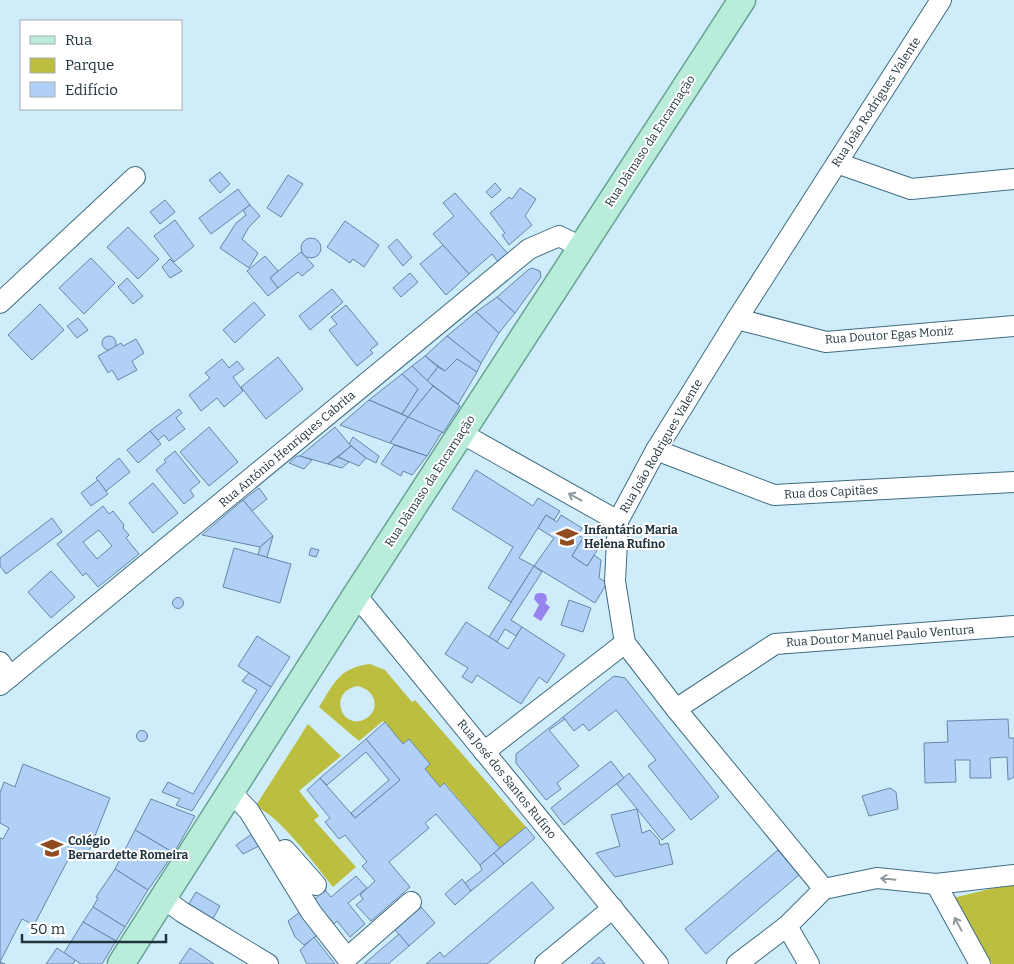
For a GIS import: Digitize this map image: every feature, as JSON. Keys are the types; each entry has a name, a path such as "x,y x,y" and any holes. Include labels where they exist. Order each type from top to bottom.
{"main road":[{"name":"Rua Dâmaso da Encarnação","path":"121,964 460,433 742,0"}],"street":[{"name":"Rua João Rodrigues Valente","path":"824,889 676,709 625,643 615,581 618,521 656,450 737,319 941,0"},
{"path":"837,163 911,189 1014,179"},
{"path":"0,303 135,178"},
{"name":"Rua António Henriques Cabrita","path":"3,675 529,249 559,236 581,248"},
{"name":"Rua Doutor Egas Moniz","path":"737,319 826,342 1014,326"},
{"path":"460,433 618,521"},
{"name":"Rua dos Capitães","path":"656,450 774,495 1014,482"},
{"name":"Rua José dos Santos Rufino","path":"356,595 658,964"},
{"name":"Rua Doutor Manuel Paulo Ventura","path":"676,709 775,644 1014,626"},
{"path":"484,752 625,643"},
{"path":"231,792 249,811 311,912 347,958 411,902"},
{"path":"265,836 283,848 316,885"},
{"path":"737,964 787,926 824,889 877,878 936,884 1014,875"},
{"path":"936,884 980,964"},
{"path":"163,898 182,912 268,964"},
{"path":"545,964 613,908"},
{"path":"787,926 809,964"}],"green space":[{"path":"370,664 385,670 412,702 415,700 526,827 500,848 445,783 440,787 425,769 430,764 409,739 403,744 383,721 359,741 319,707 334,683 344,673","holes":["357,686 371,693 375,704 374,709 367,718 355,721 344,715 340,702 348,690"]},
{"path":"308,724 341,756 299,791 319,816 314,820 356,867 333,887 285,829 264,811 255,807"},
{"path":"1014,883 1014,964 992,964 953,898"}],"shaded area":[{"path":"538,593 546,595 547,600 545,603 550,607 541,621 533,616 539,605 534,599"}],"building":[{"path":"220,172 230,184 220,193 209,180"},
{"path":"288,175 303,184 281,217 267,208"},
{"path":"495,183 501,190 492,198 486,192"},
{"path":"520,188 536,199 525,216 532,225 509,245 502,235 505,233 490,213 509,197 512,199"},
{"path":"238,189 250,205 211,234 199,218"},
{"path":"455,193 509,255 499,263 492,254 469,274 433,234 454,216 443,203"},
{"path":"165,200 175,212 160,224 150,212"},
{"path":"250,205 260,216 249,227 242,239 258,253 249,268 220,248 236,223 246,215 243,210"},
{"path":"175,220 194,246 174,262 154,236"},
{"path":"345,221 379,245 364,267 353,259 350,263 327,247"},
{"path":"128,227 159,259 138,279 107,247"},
{"path":"307,238 315,238 321,244 321,252 315,258 307,258 301,252 301,244"},
{"path":"397,239 412,257 403,266 388,247"},
{"path":"443,245 469,274 446,295 420,264"},
{"path":"301,252 314,266 302,276 298,272 278,288 270,278"},
{"path":"265,256 278,271 270,278 278,288 268,296 247,271"},
{"path":"91,258 115,283 84,314 59,288"},
{"path":"170,259 182,271 170,278 162,267"},
{"path":"532,268 540,271 541,277 515,313 497,297"},
{"path":"410,273 418,282 401,297 393,288"},
{"path":"127,278 143,296 133,304 118,287"},
{"path":"332,289 343,302 310,330 299,316"},
{"path":"497,297 515,313 499,333 476,312"},
{"path":"254,302 265,315 235,343 223,330"},
{"path":"40,304 64,330 32,360 8,335"},
{"path":"346,305 378,344 370,350 373,353 357,366 329,330 337,324 331,317"},
{"path":"476,312 499,333 481,363 447,336"},
{"path":"78,318 88,330 77,338 67,326"},
{"path":"109,336 114,338 116,343 114,348 109,350 104,348 102,343 104,338"},
{"path":"447,336 481,363 477,372 457,359 445,371 425,356"},
{"path":"136,339 144,353 132,361 137,370 118,380 112,370 108,373 98,356 121,343 123,346"},
{"path":"425,356 438,367 427,381 412,366"},
{"path":"278,357 303,389 266,419 241,387"},
{"path":"222,359 229,368 237,361 244,369 233,377 243,391 224,407 217,398 201,411 189,395 210,378 205,373"},
{"path":"457,359 477,372 458,404 427,381 438,367 445,371"},
{"path":"412,366 433,386 408,417 402,414 418,389 402,374"},
{"path":"402,374 418,389 402,414 369,400"},
{"path":"433,386 460,406 443,433 408,417"},
{"path":"369,400 408,417 390,443 340,425"},
{"path":"179,409 182,413 176,418 185,429 169,441 164,435 158,440 150,431"},
{"path":"408,417 442,432 427,456 390,443"},
{"path":"209,427 238,462 209,486 180,452"},
{"path":"335,427 351,446 328,464 300,456"},
{"path":"150,431 161,444 138,463 127,450"},
{"path":"353,437 379,456 376,463 366,458 349,444"},
{"path":"394,445 427,456 412,475 403,471 401,476 381,464"},
{"path":"351,446 366,458 359,466 338,457"},
{"path":"175,451 200,482 190,490 194,496 184,504 156,470"},
{"path":"297,456 312,460 304,469 289,463"},
{"path":"338,457 349,462 342,468 328,464"},
{"path":"119,458 130,472 106,491 96,478"},
{"path":"476,470 533,506 538,498 560,511 554,520 546,515 519,558 534,566 511,602 488,588 513,547 452,509"},
{"path":"98,480 108,494 91,506 81,493"},
{"path":"153,483 178,513 153,533 129,503"},
{"path":"259,488 267,499 252,511 243,500"},
{"path":"243,500 273,536 260,547 202,535"},
{"path":"103,506 109,514 113,511 124,525 123,528 129,535 126,538 139,554 98,587 86,573 83,576 57,544","holes":["99,530 112,546 97,559 83,542"]},
{"path":"546,515 557,522 561,515 582,528 578,535 583,538 572,556 587,566 594,555 601,560 599,578 607,583 595,603 534,566 554,538 538,528"},
{"path":"52,518 62,532 6,574 0,566 0,558"},
{"path":"273,536 267,557 258,555 260,547"},
{"path":"583,538 598,549 587,566 572,556"},
{"path":"234,548 291,564 280,603 223,587"},
{"path":"311,548 319,550 316,557 309,555"},
{"path":"534,566 542,572 511,620 522,627 516,636 505,629 497,642 489,637"},
{"path":"51,571 75,597 51,618 28,592"},
{"path":"176,598 180,598 183,603 182,607 176,608 173,605 173,601"},
{"path":"569,600 591,608 583,632 561,625"},
{"path":"466,622 508,649 522,627 565,655 547,683 539,677 521,704 477,675 472,683 462,677 468,668 445,654"},
{"path":"257,636 290,657 271,687 238,666"},
{"path":"249,673 271,687 192,811 176,805 180,799 162,792 168,782 193,794 257,690 242,681"},
{"path":"614,676 625,678 719,797 691,820 648,766 656,760 616,710 589,731 583,724 574,731 563,717"},
{"path":"563,717 565,719 549,730 579,766 557,783 561,789 546,800 516,763 516,754"},
{"path":"1008,719 1009,738 1014,738 1014,777 1008,780 1007,757 990,758 991,778 970,778 970,760 955,760 956,782 925,783 924,743 948,742 947,721"},
{"path":"385,722 403,744 409,739 430,764 425,769 440,787 444,783 500,848 480,865 436,814 425,823 429,828 389,862 410,887 371,921 356,905 363,899 360,895 375,881 362,866 367,862 345,835 339,839 325,822 330,818 307,790 320,778 355,818 400,780 366,739"},
{"path":"140,731 144,731 147,736 146,740 140,741 137,738 137,734"},
{"path":"366,739 400,780 355,818 351,813 389,780 366,752 327,785 320,778"},
{"path":"611,761 624,778 564,825 551,808"},
{"name":"Colégio Bernardette Romeira","path":"23,764 110,798 87,856 72,852 34,925 22,919 0,962 0,838 3,839 9,828 0,823 0,793 4,782 15,787"},
{"path":"629,773 675,830 662,840 617,784"},
{"path":"890,788 896,792 898,809 869,816 862,796"},
{"path":"151,799 195,816 174,853 135,830"},
{"path":"637,809 642,833 650,830 659,840 660,845 668,843 673,864 615,877 596,853 620,846 611,815"},
{"path":"526,827 535,838 504,864 494,853"},
{"path":"135,830 174,853 148,890 115,869"},
{"path":"252,834 259,846 243,854 236,845"},
{"path":"778,850 799,875 706,954 685,929"},
{"path":"494,853 504,864 471,891 465,883 482,870 480,865"},
{"path":"115,869 148,890 125,927 93,907 98,898 96,897"},
{"path":"356,876 367,888 348,903 365,924 350,937 337,921 334,924 314,900 325,890 331,897"},
{"path":"462,879 471,891 455,905 445,894"},
{"path":"532,882 554,908 487,964 426,964 440,952 444,957"},
{"path":"196,892 220,906 211,922 187,907"},
{"path":"93,907 125,927 116,941 83,922"},
{"path":"421,907 435,923 409,946 395,930"},
{"path":"304,909 319,934 304,945 295,937 288,921"},
{"path":"83,922 116,941 102,964 81,964 64,953"},
{"path":"399,934 409,946 388,964 364,964"},
{"path":"314,937 335,964 307,964 300,950"},
{"path":"57,948 75,960 73,964 46,964"},
{"path":"190,948 214,964 179,964"},
{"path":"599,957 605,964 591,964"}],"place":[{"name":"Infantário Maria Helena Rufino","path":"567,537"},
{"name":"Colégio Bernardette Romeira","path":"52,848"}]}
